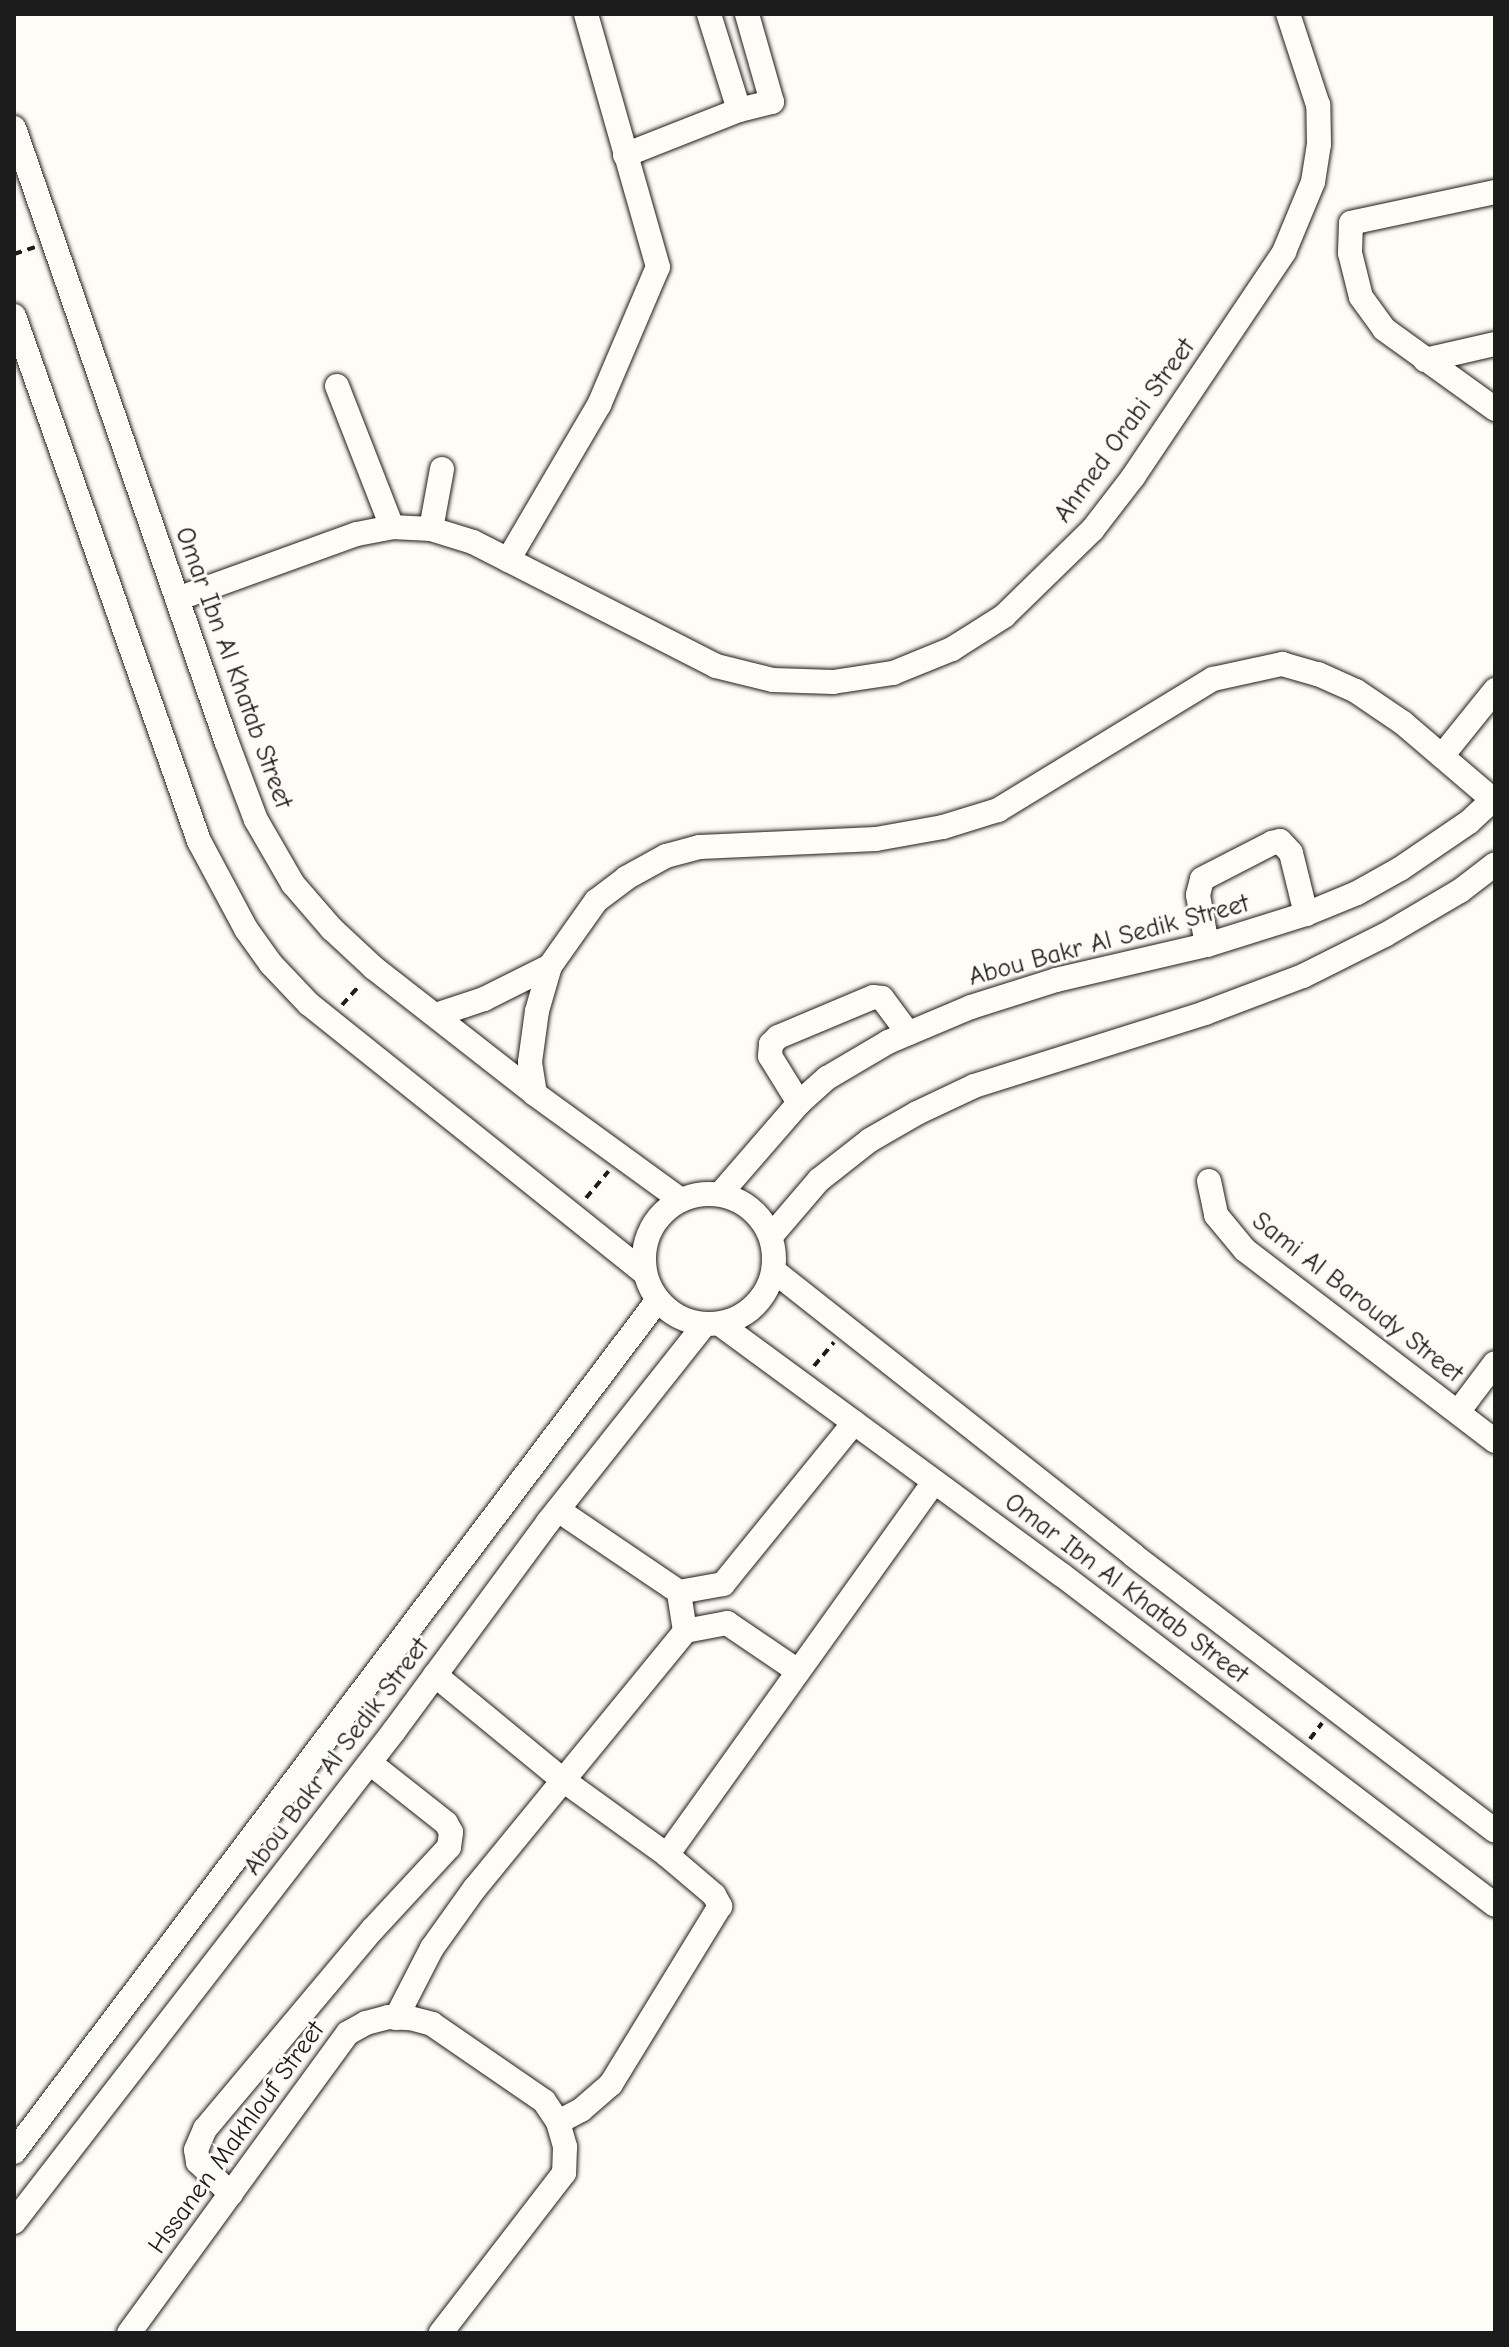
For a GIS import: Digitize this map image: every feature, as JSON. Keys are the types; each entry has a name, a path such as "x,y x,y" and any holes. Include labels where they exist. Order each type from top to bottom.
{"street":[{"path":"508,560 599,405 658,267 586,14"},
{"path":"709,14 739,110"},
{"path":"625,155 739,110 772,102 747,14"},
{"name":"Ahmed Orabi Street","path":"177,599 357,534 392,527 431,529 473,542 716,666 773,680 833,682 893,673 952,649 1004,616 1093,529 1133,477 1284,252 1313,182 1319,144 1318,105 1288,14"},
{"name":"Omar Ibn Al Khatab Street","path":"14,128 24,192 177,599 256,820 293,884 332,929 374,968 535,1094 681,1200"},
{"path":"1495,192 1351,223 1350,253 1361,297 1384,329 1495,409"},
{"path":"14,316 199,841 240,918 271,964 329,1020 645,1273 658,1300 670,1313 712,1325 741,1317 758,1303 774,1271 771,1236 761,1219 746,1205 721,1193 681,1200 655,1224 646,1242 645,1273"},
{"path":"1425,360 1495,344"},
{"path":"337,386 392,527"},
{"path":"431,529 442,469"},
{"path":"535,1094 530,1062 537,1011 550,966 596,901 626,878 666,856 736,844 876,839 943,827 998,810 1213,679 1282,664 1318,674 1356,691 1494,799"},
{"path":"1442,756 1495,690"},
{"name":"Abou Bakr Al Sedik Street","path":"721,1193 799,1103 827,1078 908,1033 1056,980 1207,945 1306,914 1357,893 1438,846 1494,799"},
{"path":"1207,945 1198,895 1202,879 1272,843 1288,845 1306,914"},
{"path":"771,1236 819,1180 870,1140 917,1113 974,1086 1205,1013 1303,976 1385,935 1460,891 1495,864"},
{"path":"436,1015 484,999 550,966"},
{"path":"799,1103 770,1056 771,1044 778,1037 873,997 882,998 908,1033"},
{"name":"Sami Al Baroudy Street","path":"1209,1181 1216,1215 1245,1250 1495,1441"},
{"name":"Omar Ibn Al Khatab Street","path":"774,1271 1495,1831"},
{"name":"Abou Bakr Al Sedik Street","path":"14,2152 658,1300"},
{"name":"Omar Ibn Al Khatab Street","path":"712,1325 800,1384 934,1482 1300,1754 1495,1905"},
{"name":"Abou Bakr Al Sedik Street","path":"14,2222 370,1763 558,1510 712,1325"},
{"name":"Sami Al Baroudy Street","path":"1458,1412 1495,1363"},
{"path":"558,1510 679,1592 723,1584 854,1423"},
{"path":"667,1855 934,1482"},
{"path":"723,1584 727,1623"},
{"path":"679,1592 685,1631"},
{"path":"396,2018 448,1923 685,1631 727,1623 798,1671"},
{"path":"435,1675 563,1780 667,1855 714,1895 720,1906 611,2084 581,2110 558,2122 565,2147 564,2173 441,2333"},
{"path":"231,2194 198,2162 196,2150 205,2129 373,1929 449,1847 451,1832 446,1823 370,1763"},
{"name":"Hssanen Makhlouf Street","path":"129,2333 348,2033 366,2023 396,2018 432,2024 544,2101 558,2122"}],"path":[{"path":"329,1020 374,968"},
{"path":"571,1215 622,1156"},
{"path":"800,1384 846,1327"},
{"path":"1300,1754 1333,1708"}]}
